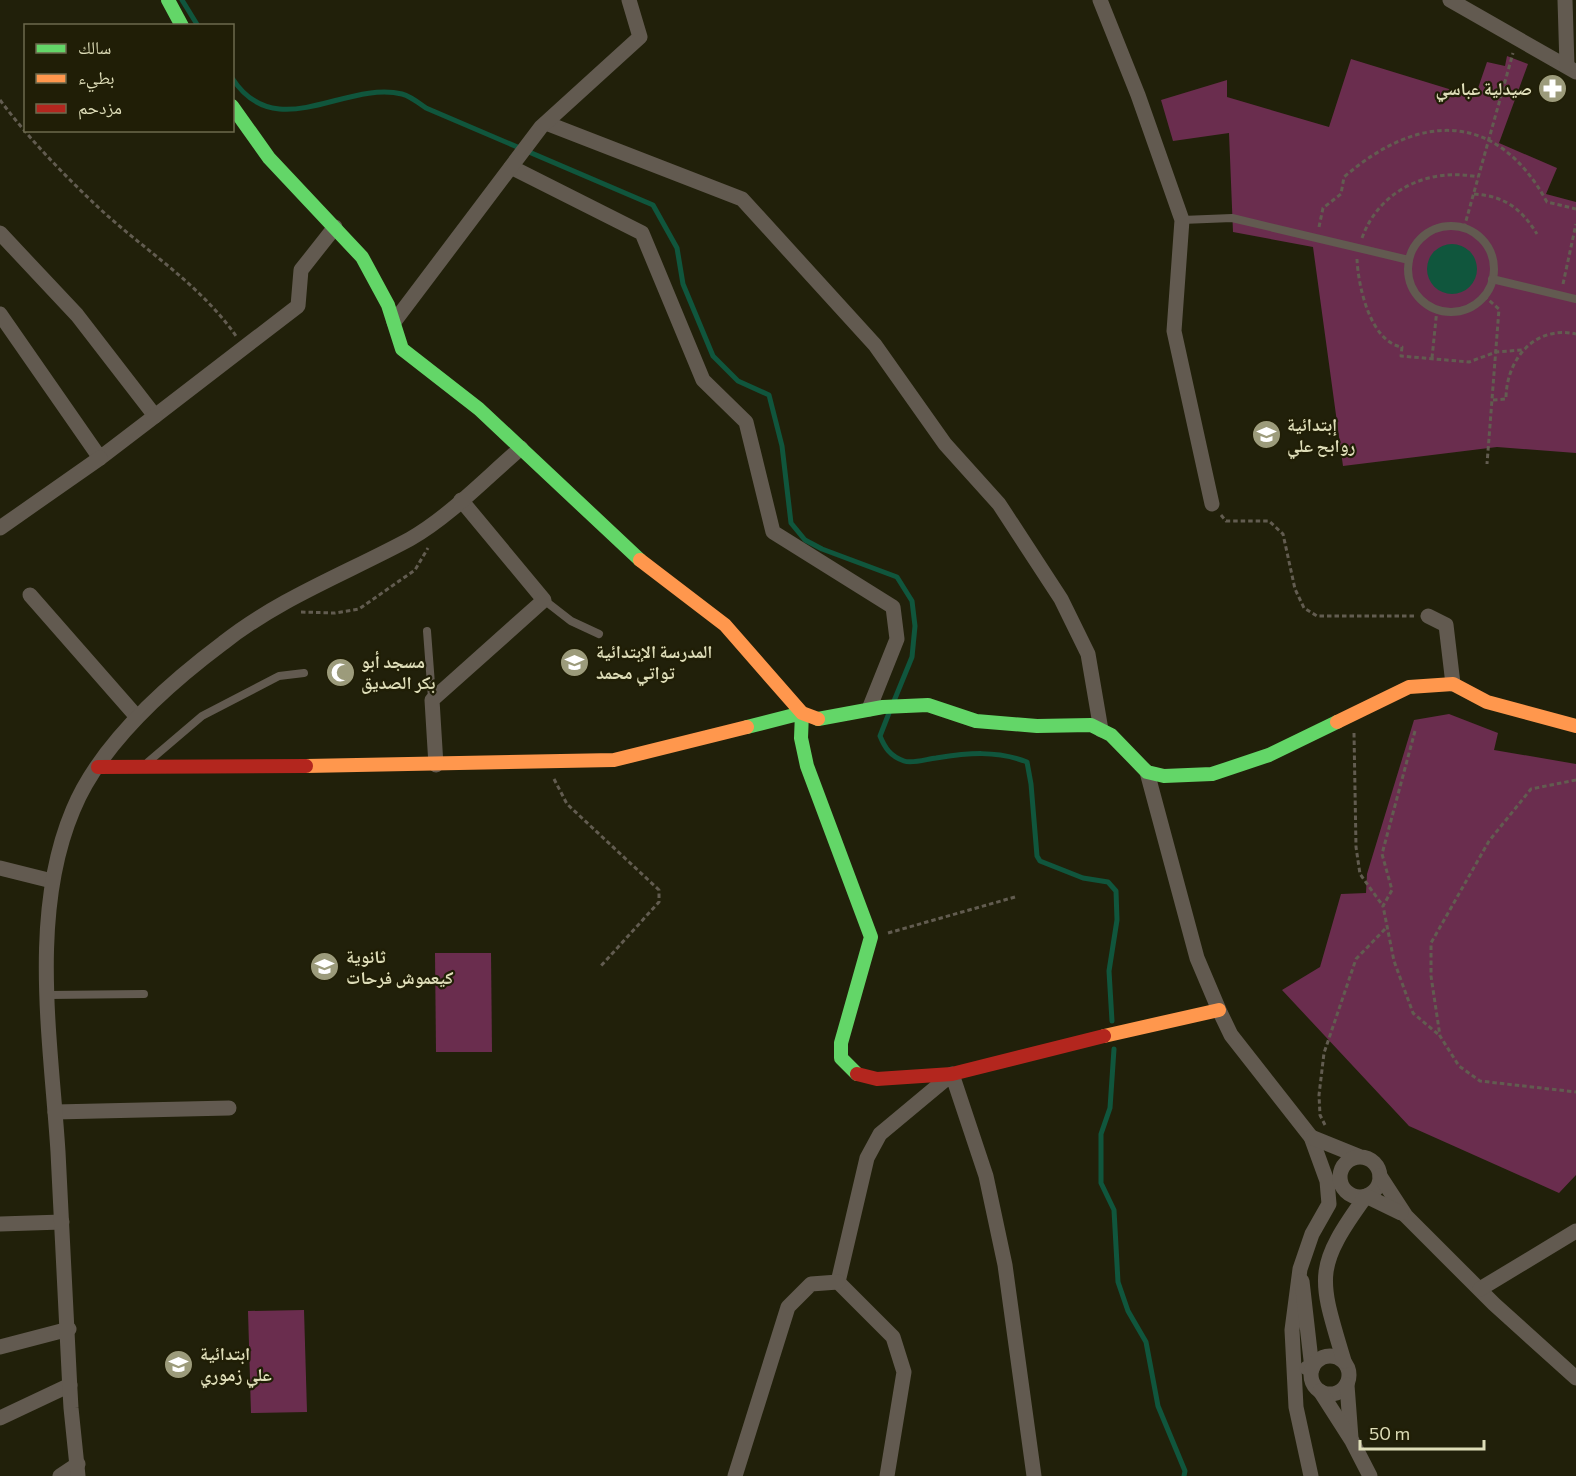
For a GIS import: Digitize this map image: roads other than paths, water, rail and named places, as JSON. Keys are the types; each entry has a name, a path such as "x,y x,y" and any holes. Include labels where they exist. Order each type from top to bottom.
{"main road":[{"path":"168,0 181,24"},
{"path":"234,109 269,158 362,257 388,305 402,349 479,409 647,567 724,625 802,713 819,719 884,708 928,705 976,721 1037,726 1091,725 1111,735 1147,772 1164,776 1212,774 1269,755 1409,687 1453,684 1487,702 1576,726"},
{"path":"98,767 436,765 614,760 802,713"},
{"path":"802,713 801,738 807,766 871,938 867,961 840,1038 841,1058 855,1073 877,1079 952,1074 984,1064 1219,1010"}],"street":[{"path":"394,322 546,123 640,37 629,0"},
{"path":"1100,0 1138,95 1182,220 1174,331 1212,504"},
{"path":"1450,0 1571,69"},
{"path":"1565,0 1571,69"},
{"path":"546,123 742,199 860,327 945,444 999,504 1061,599 1088,654 1101,730"},
{"path":"520,156 642,233 703,380 746,422 773,532 893,608 897,639 884,708"},
{"path":"0,528 100,458 297,306 302,270 335,227"},
{"path":"0,233 77,315 156,416"},
{"path":"0,314 100,458"},
{"path":"60,1476 78,1470 70,1385 69,1329 48,995 47,912 58,849 74,807 98,767 137,717 222,643 260,616 413,537 461,500 521,448"},
{"path":"436,765 432,700 544,600 461,500"},
{"path":"30,595 137,717"},
{"path":"1428,616 1446,625 1453,684"},
{"path":"1147,772 1197,958 1231,1035 1314,1141 1339,1177 1342,1187 1352,1196 1366,1196 1388,1204 1406,1216 1576,1378"},
{"path":"0,868 52,881"},
{"path":"838,1282 867,1158 880,1134 952,1074 986,1176 1003,1254 1034,1476"},
{"path":"55,1112 229,1108"},
{"path":"1314,1141 1376,1164 1380,1176 1406,1216"},
{"path":"1314,1141 1327,1181 1329,1204"},
{"path":"1311,1476 1296,1407 1293,1367 1292,1330 1300,1269 1312,1234 1329,1204 1346,1162 1358,1156"},
{"path":"1292,1330 1305,1299 1327,1262 1338,1236 1366,1196 1377,1188 1380,1176"},
{"path":"0,1224 62,1222"},
{"path":"1480,1289 1576,1231"},
{"path":"1327,1262 1324,1287 1328,1311 1344,1361 1350,1372 1347,1384 1352,1441"},
{"path":"1300,1269 1312,1381 1352,1441 1370,1476"},
{"path":"735,1476 788,1307 811,1284 838,1282 893,1337 904,1372 887,1476"},
{"path":"0,1347 69,1329"},
{"path":"1312,1369 1320,1358 1326,1356 1332,1355 1344,1361"},
{"path":"1293,1367 1312,1369"},
{"path":"1320,1391 1332,1394 1347,1384"},
{"path":"0,1418 70,1385"}],"lane":[{"path":"1182,220 1232,218 1409,260"},
{"path":"1451,226 1464,228 1486,245 1492,257 1492,279 1484,296 1460,311 1437,309 1421,300 1412,288 1408,274 1409,260 1414,246 1424,235 1437,228 1451,226"},
{"path":"1492,279 1576,299"},
{"path":"544,600 571,621 599,634"},
{"path":"427,631 432,700"},
{"path":"142,767 202,716 279,676 304,673"},
{"path":"48,995 144,994"}],"waterway":[{"path":"182,0 197,24"},
{"path":"234,80 250,98 269,107 290,109 380,92 402,94 426,108 653,205 677,248 683,284 713,356 738,381 769,395 782,446 791,523 805,540 822,549 897,577 912,601 915,626 912,657 894,701"},
{"path":"889,713 880,736 889,751 904,761 915,762 959,755 993,754 1027,762 1037,856 1040,861 1083,878 1108,882 1116,891 1117,920 1109,971 1112,1021"},
{"path":"1114,1049 1110,1108 1101,1134 1101,1183 1114,1210 1118,1282 1128,1311 1146,1342 1158,1406 1185,1471 1184,1476"}],"place":[{"name":"صيدلية عباسي","path":"1553,89"},
{"name":"إبتدائية روابح علي","path":"1266,435"},
{"name":"المدرسة الإبتدائية تواتي محمد","path":"575,662"},
{"name":"مسجد أبو بكر الصديق","path":"340,672"},
{"name":"ثانوية كيعموش فرحات","path":"325,967"},
{"name":"ابتدائية علي زموري","path":"179,1364"}]}
